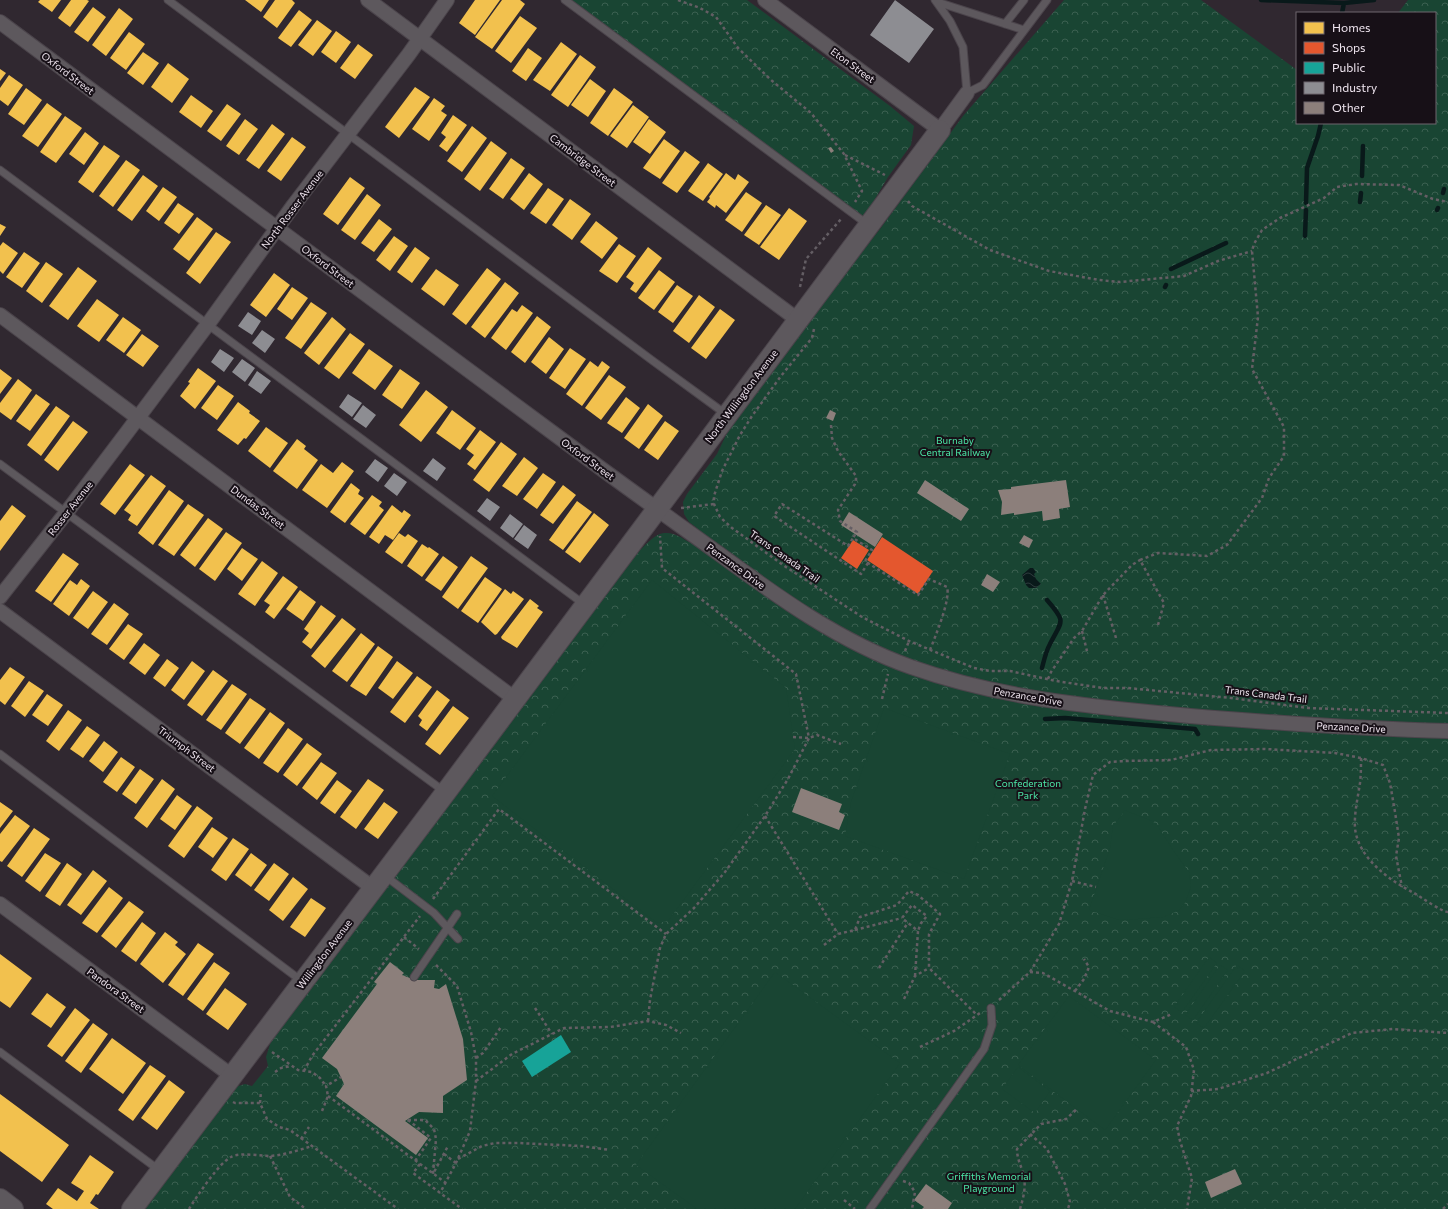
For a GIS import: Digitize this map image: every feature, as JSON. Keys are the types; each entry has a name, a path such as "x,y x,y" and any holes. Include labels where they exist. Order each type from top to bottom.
{"street":[{"name":"Cambridge Street","path":"368,0 806,322"},
{"name":"North Rosser Avenue","path":"138,418 277,228 420,39 447,0"},
{"name":"Eton Street","path":"765,0 940,130"},
{"name":"Oxford Street","path":"0,22 657,510"},
{"name":"North Willingdon Avenue","path":"515,699 728,415 806,322 869,225 967,93"},
{"name":"Dundas Street","path":"0,315 515,699"},
{"name":"Rosser Avenue","path":"0,597 138,418"},
{"name":"Penzance Drive","path":"657,510 772,592 839,634 878,654 908,666 946,678 1015,695 1102,708 1302,725 1448,731"},
{"name":"Triumph Street","path":"0,611 378,881"},
{"name":"Willingdon Avenue","path":"132,1209 515,699"},
{"name":"Pandora Street","path":"0,904 232,1076"},
{"path":"0,1199 13,1209"}],"lane":[{"path":"168,0 653,361 728,415"},
{"path":"565,0 869,225"},
{"path":"1005,24 1024,0"},
{"path":"936,1 950,21 963,47 967,93 983,85 1047,0"},
{"path":"936,1 1024,30"},
{"path":"0,170 585,605"},
{"path":"0,464 446,792"},
{"path":"0,754 303,982"},
{"path":"378,881 434,913 458,939"},
{"path":"414,977 457,914"},
{"path":"870,1209 984,1049 992,1025 991,1008"},
{"path":"0,1052 161,1172"}],"path":[{"path":"678,0 700,8 716,17 738,48 771,80 811,112 844,154 862,191 849,211 806,259 799,290"},
{"path":"844,154 888,177 898,187 912,206 990,250 1049,271 1099,280 1120,282 1184,276 1218,261 1252,251"},
{"path":"1048,679 1051,672 1074,638 1082,631 1102,595 1132,565 1158,553 1207,556 1227,545 1262,498 1269,478 1284,456 1284,427 1252,369 1258,317 1252,251 1254,244 1262,230 1280,218 1324,198 1337,187 1356,184 1399,185 1433,199 1448,202"},
{"path":"683,508 714,504 714,496 722,471 740,435 752,416 812,338 806,322"},
{"path":"831,425 832,438 838,451 856,476 855,484 838,510 840,521 857,532 848,546 782,504 774,516 861,574 868,563"},
{"name":"Trans Canada Trail","path":"714,504 716,511 726,523 827,595 882,628 930,650 982,670 1010,671 1102,688 1128,688 1231,698 1308,708 1448,713"},
{"path":"648,1021 650,1000 660,948 666,934 694,908 720,878 765,816 788,779 809,738 796,674 662,568 659,534"},
{"path":"853,538 872,550 865,561 918,595 929,579 947,587 948,593 942,618 930,650"},
{"path":"1140,560 1164,603 1158,625"},
{"path":"1102,595 1116,638"},
{"path":"1082,631 1087,650"},
{"path":"882,698 888,674 892,673"},
{"path":"793,736 809,738 817,735 841,744"},
{"path":"920,1047 954,1031 977,1015 991,1008 1005,993 1030,972 1059,924 1072,881 1085,809 1093,775 1110,762 1125,760 1171,760 1211,750 1265,749 1335,753 1361,758 1383,765 1390,784 1399,838 1396,856 1402,887"},
{"path":"1361,758 1355,828 1358,841 1370,861 1402,887 1444,912 1448,912"},
{"path":"432,899 499,809 666,934"},
{"path":"765,816 838,934"},
{"path":"1072,881 1096,886"},
{"path":"855,930 860,917 897,905 909,890 918,895 940,914 929,934 929,968 977,1015"},
{"path":"824,945 838,934 902,918 912,905 927,916 920,923 918,931 915,976 904,999"},
{"path":"304,1071 312,1056 421,914"},
{"path":"902,918 907,924 918,931"},
{"path":"879,968 907,924"},
{"path":"404,937 428,956 456,986 471,1032 476,1058 476,1081 470,1131 458,1159 440,1193"},
{"path":"1075,991 1084,979 1089,967 1084,959"},
{"path":"915,976 929,968"},
{"path":"1030,972 1043,973 1110,1011 1153,1022 1186,1047 1194,1070 1191,1096 1177,1126 1180,1141 1192,1178 1187,1209"},
{"path":"535,1008 552,1034"},
{"path":"1153,1022 1172,1014"},
{"path":"476,1081 512,1054 564,1028 610,1027 648,1021 666,1025 681,1033"},
{"path":"476,1058 483,1053 501,1027"},
{"path":"1191,1091 1218,1089 1267,1073 1352,1033 1393,1029 1448,1033"},
{"path":"258,1041 291,1066 298,1070 312,1072 320,1078 326,1086 328,1096 322,1111"},
{"path":"275,1072 281,1068 291,1066"},
{"path":"326,1086 341,1077"},
{"path":"261,1092 260,1103 267,1119 279,1127 290,1130 398,1209"},
{"path":"328,1096 446,1183"},
{"path":"231,1100 235,1103 260,1103"},
{"path":"1020,1209 1025,1191 1024,1178 1017,1159 1017,1149 1041,1124 1066,1119 1077,1109"},
{"path":"415,1160 431,1138 408,1120 425,1120 434,1129 436,1139 433,1174"},
{"path":"301,1138 310,1127"},
{"path":"1030,1134 1047,1150 1065,1184 1070,1202 1068,1209"},
{"path":"458,1159 482,1146 495,1143 582,1146 610,1150"},
{"path":"189,1209 222,1163 232,1156 241,1154 270,1156 294,1152 312,1146"},
{"path":"433,1174 448,1146"},
{"path":"444,1154 456,1163"},
{"path":"270,1156 290,1197 306,1209"},
{"path":"420,1164 413,1173 462,1209"},
{"path":"894,1175 909,1184 915,1192 912,1209"},
{"path":"844,1200 855,1209"},
{"path":"1443,1209 1448,1204"}],"green space":[{"path":"565,0 747,0 890,106 914,126 911,145 888,177 862,221"},
{"name":"Confederation Park","path":"1064,0 1201,0 1296,69 1296,124 1436,124 1436,12 1399,12 1408,0 1448,0 1448,1209 143,1209 235,1087 245,1084 252,1086 268,1066 266,1057 272,1038 625,568 649,541 660,534 672,533 689,542 697,528 689,522 684,514 683,502 687,494 717,454 728,431 963,116"},
{"path":"652,580 786,688 795,749 668,921 657,923 492,796"},
{"path":"884,708 1010,754 964,879 845,836 851,802"},
{"path":"1124,810 1152,821 1157,825 1189,872 1191,887 1185,903 1180,909 1173,913 1163,917 1126,920 1116,919 1089,910 1110,848 1113,826"},
{"path":"1209,957 1217,963 1182,1012 1174,1007"},
{"path":"1220,965 1228,970 1193,1020 1185,1015"},
{"path":"1237,965 1245,971 1204,1028 1196,1023"},
{"path":"775,972 900,1063 795,1209 697,1209 636,1165"},
{"path":"1069,996 1156,1060 1105,1130 1018,1065"},
{"path":"1018,1067 1050,1091 1035,1113 1002,1089"}],"water":[{"path":"1030,568 1033,568 1036,572 1034,574 1036,579 1041,584 1036,588 1029,588 1026,585 1022,575"}],"building: Homes":[{"path":"40,0 61,0 52,12 38,2"},
{"path":"71,0 89,1 70,27 58,18"},
{"path":"245,0 269,0 261,12"},
{"path":"275,0 292,0 295,3 277,28 263,17"},
{"path":"475,0 500,0 475,35 459,23"},
{"path":"502,0 520,0 525,4 492,49 475,37"},
{"path":"93,7 106,17 88,42 74,32"},
{"path":"119,8 133,19 106,56 92,45"},
{"path":"299,10 312,20 291,47 278,38"},
{"path":"520,16 537,28 511,63 495,51"},
{"path":"317,20 332,31 313,56 298,45"},
{"path":"336,31 351,42 336,63 321,52"},
{"path":"129,32 145,44 126,70 110,58"},
{"path":"561,42 577,54 550,91 533,80"},
{"path":"358,44 373,55 355,79 340,68"},
{"path":"528,48 542,58 526,81 512,71"},
{"path":"143,52 159,63 143,85 127,73"},
{"path":"580,55 596,67 568,107 551,95"},
{"path":"168,63 189,79 172,103 151,87"},
{"path":"0,69 6,73 0,81"},
{"path":"9,75 23,85 8,106 0,100 0,88"},
{"path":"590,79 606,91 588,117 571,105"},
{"path":"415,87 430,97 399,138 385,127"},
{"path":"26,88 42,100 24,125 8,114"},
{"path":"614,88 633,102 608,136 590,123"},
{"path":"191,95 213,111 201,128 179,112"},
{"path":"434,98 445,106 441,111 447,115 429,141 412,129"},
{"path":"47,103 62,114 38,147 22,136"},
{"path":"227,104 241,114 221,141 207,131"},
{"path":"633,105 649,117 627,148 610,136"},
{"path":"453,115 467,125 447,152 439,146 446,137 441,133"},
{"path":"65,116 82,128 56,163 40,152"},
{"path":"245,119 258,129 239,155 226,146"},
{"path":"649,119 666,132 650,154 633,142"},
{"path":"272,124 285,134 259,169 246,160"},
{"path":"472,126 487,138 462,172 447,161"},
{"path":"85,132 99,143 84,165 69,154"},
{"path":"292,137 306,147 281,181 267,171"},
{"path":"664,139 680,151 660,179 643,168"},
{"path":"491,141 507,153 480,191 464,179"},
{"path":"104,145 120,156 93,193 78,182"},
{"path":"685,151 700,162 677,193 662,183"},
{"path":"511,158 525,168 503,199 489,189"},
{"path":"126,160 140,170 113,207 99,196"},
{"path":"708,163 723,174 703,201 688,191"},
{"path":"529,173 543,184 524,210 510,199"},
{"path":"726,173 735,180 738,174 749,182 726,213 716,205 715,208 707,202"},
{"path":"143,175 158,186 132,221 117,210"},
{"path":"350,177 365,188 338,225 323,214"},
{"path":"163,187 177,197 159,221 146,211"},
{"path":"548,188 564,199 546,224 530,213"},
{"path":"746,192 762,203 742,232 725,220"},
{"path":"367,194 381,205 355,240 341,230"},
{"path":"570,199 591,214 572,240 552,225"},
{"path":"178,203 194,214 179,234 164,223"},
{"path":"766,205 781,215 759,245 744,235"},
{"path":"789,208 807,221 779,260 760,247"},
{"path":"197,217 213,229 189,261 173,249"},
{"path":"379,219 392,229 374,252 361,243"},
{"path":"596,221 618,238 602,259 580,242"},
{"path":"0,224 6,227 0,236"},
{"path":"216,232 231,242 200,284 186,273"},
{"path":"394,236 408,246 390,271 376,260"},
{"path":"3,242 18,253 3,274 0,271 0,246"},
{"path":"619,244 636,256 617,283 599,271"},
{"path":"415,247 430,258 412,283 397,272"},
{"path":"648,247 662,258 636,293 630,289 634,283 626,277"},
{"path":"24,252 40,263 22,288 6,277"},
{"path":"46,262 63,274 42,303 26,291"},
{"path":"78,267 97,281 68,320 49,306"},
{"path":"487,268 501,279 466,325 452,314"},
{"path":"436,269 459,285 444,306 421,289"},
{"path":"659,270 675,282 654,310 638,298"},
{"path":"274,273 290,285 266,317 250,305"},
{"path":"505,282 519,293 485,338 471,327"},
{"path":"677,285 693,296 673,323 658,312"},
{"path":"292,287 308,298 292,320 277,309"},
{"path":"699,295 715,307 689,343 673,331"},
{"path":"97,299 119,315 99,342 77,326"},
{"path":"311,302 327,313 301,349 285,338"},
{"path":"522,305 533,313 506,350 491,338 512,309 517,312"},
{"path":"720,309 735,320 706,359 691,348"},
{"path":"537,316 551,327 525,363 511,352"},
{"path":"123,317 141,330 124,353 106,340"},
{"path":"332,317 346,329 319,365 304,353"},
{"path":"350,333 365,344 339,379 324,368"},
{"path":"142,334 159,346 143,367 126,355"},
{"path":"549,337 564,349 546,374 531,362"},
{"path":"570,348 586,359 565,389 549,378"},
{"path":"369,349 393,366 375,390 352,373"},
{"path":"590,361 598,367 602,361 610,367 582,406 566,394"},
{"path":"198,368 216,381 195,409 180,396 190,383 188,382"},
{"path":"0,369 12,378 0,394"},
{"path":"400,369 420,383 402,409 382,395"},
{"path":"609,375 626,387 601,420 585,408"},
{"path":"18,379 32,390 11,420 0,412 0,403"},
{"path":"218,385 234,396 217,420 201,408"},
{"path":"426,390 448,407 421,442 399,425"},
{"path":"36,394 50,404 30,431 16,421"},
{"path":"626,397 640,408 622,433 607,423"},
{"path":"238,402 260,421 246,439 244,438 238,445 217,430"},
{"path":"648,404 663,416 639,449 624,438"},
{"path":"56,406 70,416 41,456 27,445"},
{"path":"452,410 476,428 460,450 436,433"},
{"path":"73,421 88,432 58,471 44,460"},
{"path":"665,421 679,431 658,460 644,450"},
{"path":"266,427 288,443 270,468 248,451"},
{"path":"480,430 496,442 475,470 467,464 474,455 466,449"},
{"path":"297,439 306,446 304,449 318,460 297,489 273,471"},
{"path":"501,442 517,454 489,492 473,480"},
{"path":"524,457 538,468 517,496 502,486"},
{"path":"342,462 354,471 327,508 302,490 321,464 333,473"},
{"path":"130,464 145,475 115,515 100,504"},
{"path":"543,473 556,482 537,509 523,499"},
{"path":"151,475 166,486 137,526 128,520 131,515 124,510"},
{"path":"351,483 360,490 358,494 364,498 345,523 330,512"},
{"path":"563,485 576,495 553,524 540,515"},
{"path":"169,490 184,501 153,545 138,533"},
{"path":"372,495 382,502 379,506 384,510 365,535 350,524"},
{"path":"577,501 592,512 563,550 549,540"},
{"path":"188,504 204,515 174,556 158,545"},
{"path":"12,505 26,516 0,551 0,521"},
{"path":"392,505 402,513 404,510 411,515 393,540 385,535 379,544 369,537"},
{"path":"594,513 609,525 580,563 565,552"},
{"path":"208,518 223,529 195,567 180,555"},
{"path":"226,532 242,543 215,581 199,569"},
{"path":"399,533 405,537 408,534 418,541 402,564 385,552"},
{"path":"422,544 439,554 422,577 407,566"},
{"path":"242,548 258,559 242,581 227,569"},
{"path":"63,553 79,564 51,602 35,591"},
{"path":"443,556 458,567 441,591 425,580"},
{"path":"471,556 488,568 458,609 442,597"},
{"path":"262,561 278,573 255,606 238,594"},
{"path":"283,576 298,587 274,619 265,612 270,605 264,601"},
{"path":"485,577 502,589 478,623 461,611"},
{"path":"81,579 90,586 69,616 53,604 70,580 77,585"},
{"path":"505,589 511,594 513,591 524,599 495,635 481,622"},
{"path":"300,590 316,602 303,621 286,609"},
{"path":"93,591 108,602 88,629 73,618"},
{"path":"530,599 539,606 537,608 543,612 517,648 501,637"},
{"path":"114,603 129,614 107,645 91,634"},
{"path":"321,605 336,616 311,649 302,642 309,633 304,629"},
{"path":"342,618 356,629 325,668 311,656"},
{"path":"128,624 143,634 124,660 109,649"},
{"path":"361,633 375,644 347,682 332,671"},
{"path":"144,643 160,655 145,675 129,663"},
{"path":"378,646 393,657 366,696 350,686"},
{"path":"167,659 179,668 165,687 153,678"},
{"path":"192,661 205,671 184,700 171,690"},
{"path":"397,661 413,673 393,699 378,688"},
{"path":"10,667 25,677 5,705 0,701 0,680"},
{"path":"213,670 228,681 202,716 187,705"},
{"path":"417,676 432,687 405,723 390,712"},
{"path":"29,681 44,691 25,717 11,706"},
{"path":"232,684 247,694 221,730 206,720"},
{"path":"437,690 450,700 427,731 419,725 422,720 418,716"},
{"path":"47,694 63,705 48,726 32,715"},
{"path":"250,698 266,709 240,744 225,733"},
{"path":"453,706 469,718 440,755 425,744"},
{"path":"68,710 82,720 59,751 46,741"},
{"path":"270,712 285,723 259,759 244,748"},
{"path":"87,726 100,735 83,758 70,749"},
{"path":"288,728 303,739 278,773 263,763"},
{"path":"104,741 118,752 103,772 89,761"},
{"path":"307,743 322,754 297,786 283,775"},
{"path":"121,757 135,767 117,792 103,782"},
{"path":"321,762 337,773 317,800 302,788"},
{"path":"140,769 154,779 136,804 122,794"},
{"path":"162,779 175,789 147,828 134,818"},
{"path":"368,779 384,790 356,829 340,817"},
{"path":"337,780 352,791 335,814 320,803"},
{"path":"177,795 192,806 175,830 160,819"},
{"path":"0,802 13,811 0,828"},
{"path":"384,802 398,812 378,839 364,829"},
{"path":"197,806 213,818 184,858 168,846"},
{"path":"15,815 30,826 2,862 0,861 0,834"},
{"path":"212,827 228,838 213,858 198,847"},
{"path":"34,828 50,839 22,877 7,866"},
{"path":"233,838 249,849 226,881 211,870"},
{"path":"45,853 61,863 40,892 25,881"},
{"path":"251,853 267,865 251,887 235,875"},
{"path":"67,863 82,874 60,906 45,896"},
{"path":"274,863 289,874 269,901 254,890"},
{"path":"93,870 107,881 81,915 67,905"},
{"path":"293,877 308,889 283,921 269,910"},
{"path":"109,887 123,898 97,933 82,923"},
{"path":"311,898 326,908 305,937 290,927"},
{"path":"129,901 144,912 116,948 101,936"},
{"path":"142,922 156,933 136,962 121,951"},
{"path":"165,932 178,942 175,945 186,954 163,983 140,964"},
{"path":"198,943 214,954 183,996 168,985"},
{"path":"0,954 32,978 10,1008 0,1001"},
{"path":"214,962 230,973 203,1011 187,999"},
{"path":"225,988 247,1004 228,1030 206,1014"},
{"path":"47,993 66,1007 51,1028 31,1014"},
{"path":"75,1008 90,1020 62,1057 47,1046"},
{"path":"93,1023 108,1034 81,1073 65,1061"},
{"path":"112,1038 146,1063 123,1094 89,1069"},
{"path":"150,1065 166,1076 133,1121 118,1110"},
{"path":"169,1080 185,1092 157,1130 141,1118"},
{"path":"0,1094 69,1145 42,1182 0,1151"},
{"path":"90,1155 114,1172 98,1195 96,1194 90,1203 99,1209 53,1209 46,1204 58,1188 77,1201 84,1191 71,1183"}],"building: Shops":[{"path":"882,537 933,571 918,594 867,560"},
{"path":"853,540 869,550 857,569 841,558"}],"building: Public":[{"path":"561,1035 571,1052 532,1077 522,1061"}],"building: Industry":[{"path":"895,0 934,29 909,63 870,35"},
{"path":"248,312 261,321 252,335 238,326"},
{"path":"262,330 275,339 265,353 252,343"},
{"path":"220,349 234,358 224,372 211,362"},
{"path":"242,359 255,368 245,382 232,372"},
{"path":"257,371 271,381 261,394 248,385"},
{"path":"348,394 362,403 352,417 339,407"},
{"path":"363,405 376,415 366,428 353,419"},
{"path":"433,458 446,468 437,481 423,471"},
{"path":"375,459 388,468 378,482 365,472"},
{"path":"394,473 407,482 397,496 384,486"},
{"path":"487,498 500,507 490,521 477,511"},
{"path":"510,514 523,524 513,538 500,528"},
{"path":"524,525 537,535 528,549 514,539"}],"building: Other":[{"path":"831,147 834,151 831,153 828,148"},
{"path":"830,410 836,413 833,421 826,418"},
{"path":"925,480 969,509 961,521 917,493"},
{"path":"1066,480 1070,507 1059,509 1060,518 1043,521 1042,511 1014,515 1014,513 1001,515 1002,502 998,490"},
{"path":"849,512 883,534 875,547 841,525"},
{"path":"1024,535 1033,540 1029,548 1019,543"},
{"path":"987,574 1000,582 993,592 981,585"},
{"path":"801,788 842,804 839,812 845,815 839,830 792,812"},
{"path":"390,962 404,973 402,975 415,980 435,980 434,988 439,989 446,984 463,1039 467,1080 443,1096 443,1113 419,1112 405,1121 428,1138 416,1155 336,1096 344,1084 337,1069 322,1058 377,984 374,982"},
{"path":"1235,1169 1242,1184 1211,1198 1205,1182"},
{"path":"926,1184 952,1203 948,1209 922,1209 924,1207 914,1200"}],"waterway":[{"path":"1261,0 1344,3"},
{"path":"1342,12 1344,3 1374,0"},
{"path":"1306,203 1307,168 1321,124"},
{"path":"1362,176 1363,146"},
{"path":"1443,193 1444,189"},
{"path":"1360,202 1361,193"},
{"path":"1305,236 1306,210"},
{"path":"1171,269 1226,243"},
{"path":"1042,668 1047,650 1060,626 1060,618 1058,613 1047,600"},
{"path":"1045,719 1065,718 1195,729 1198,734"}],"park label":[{"name":"Burnaby Central Railway","path":"955,446"},
{"name":"Griffiths Memorial Playground","path":"989,1182"}]}
